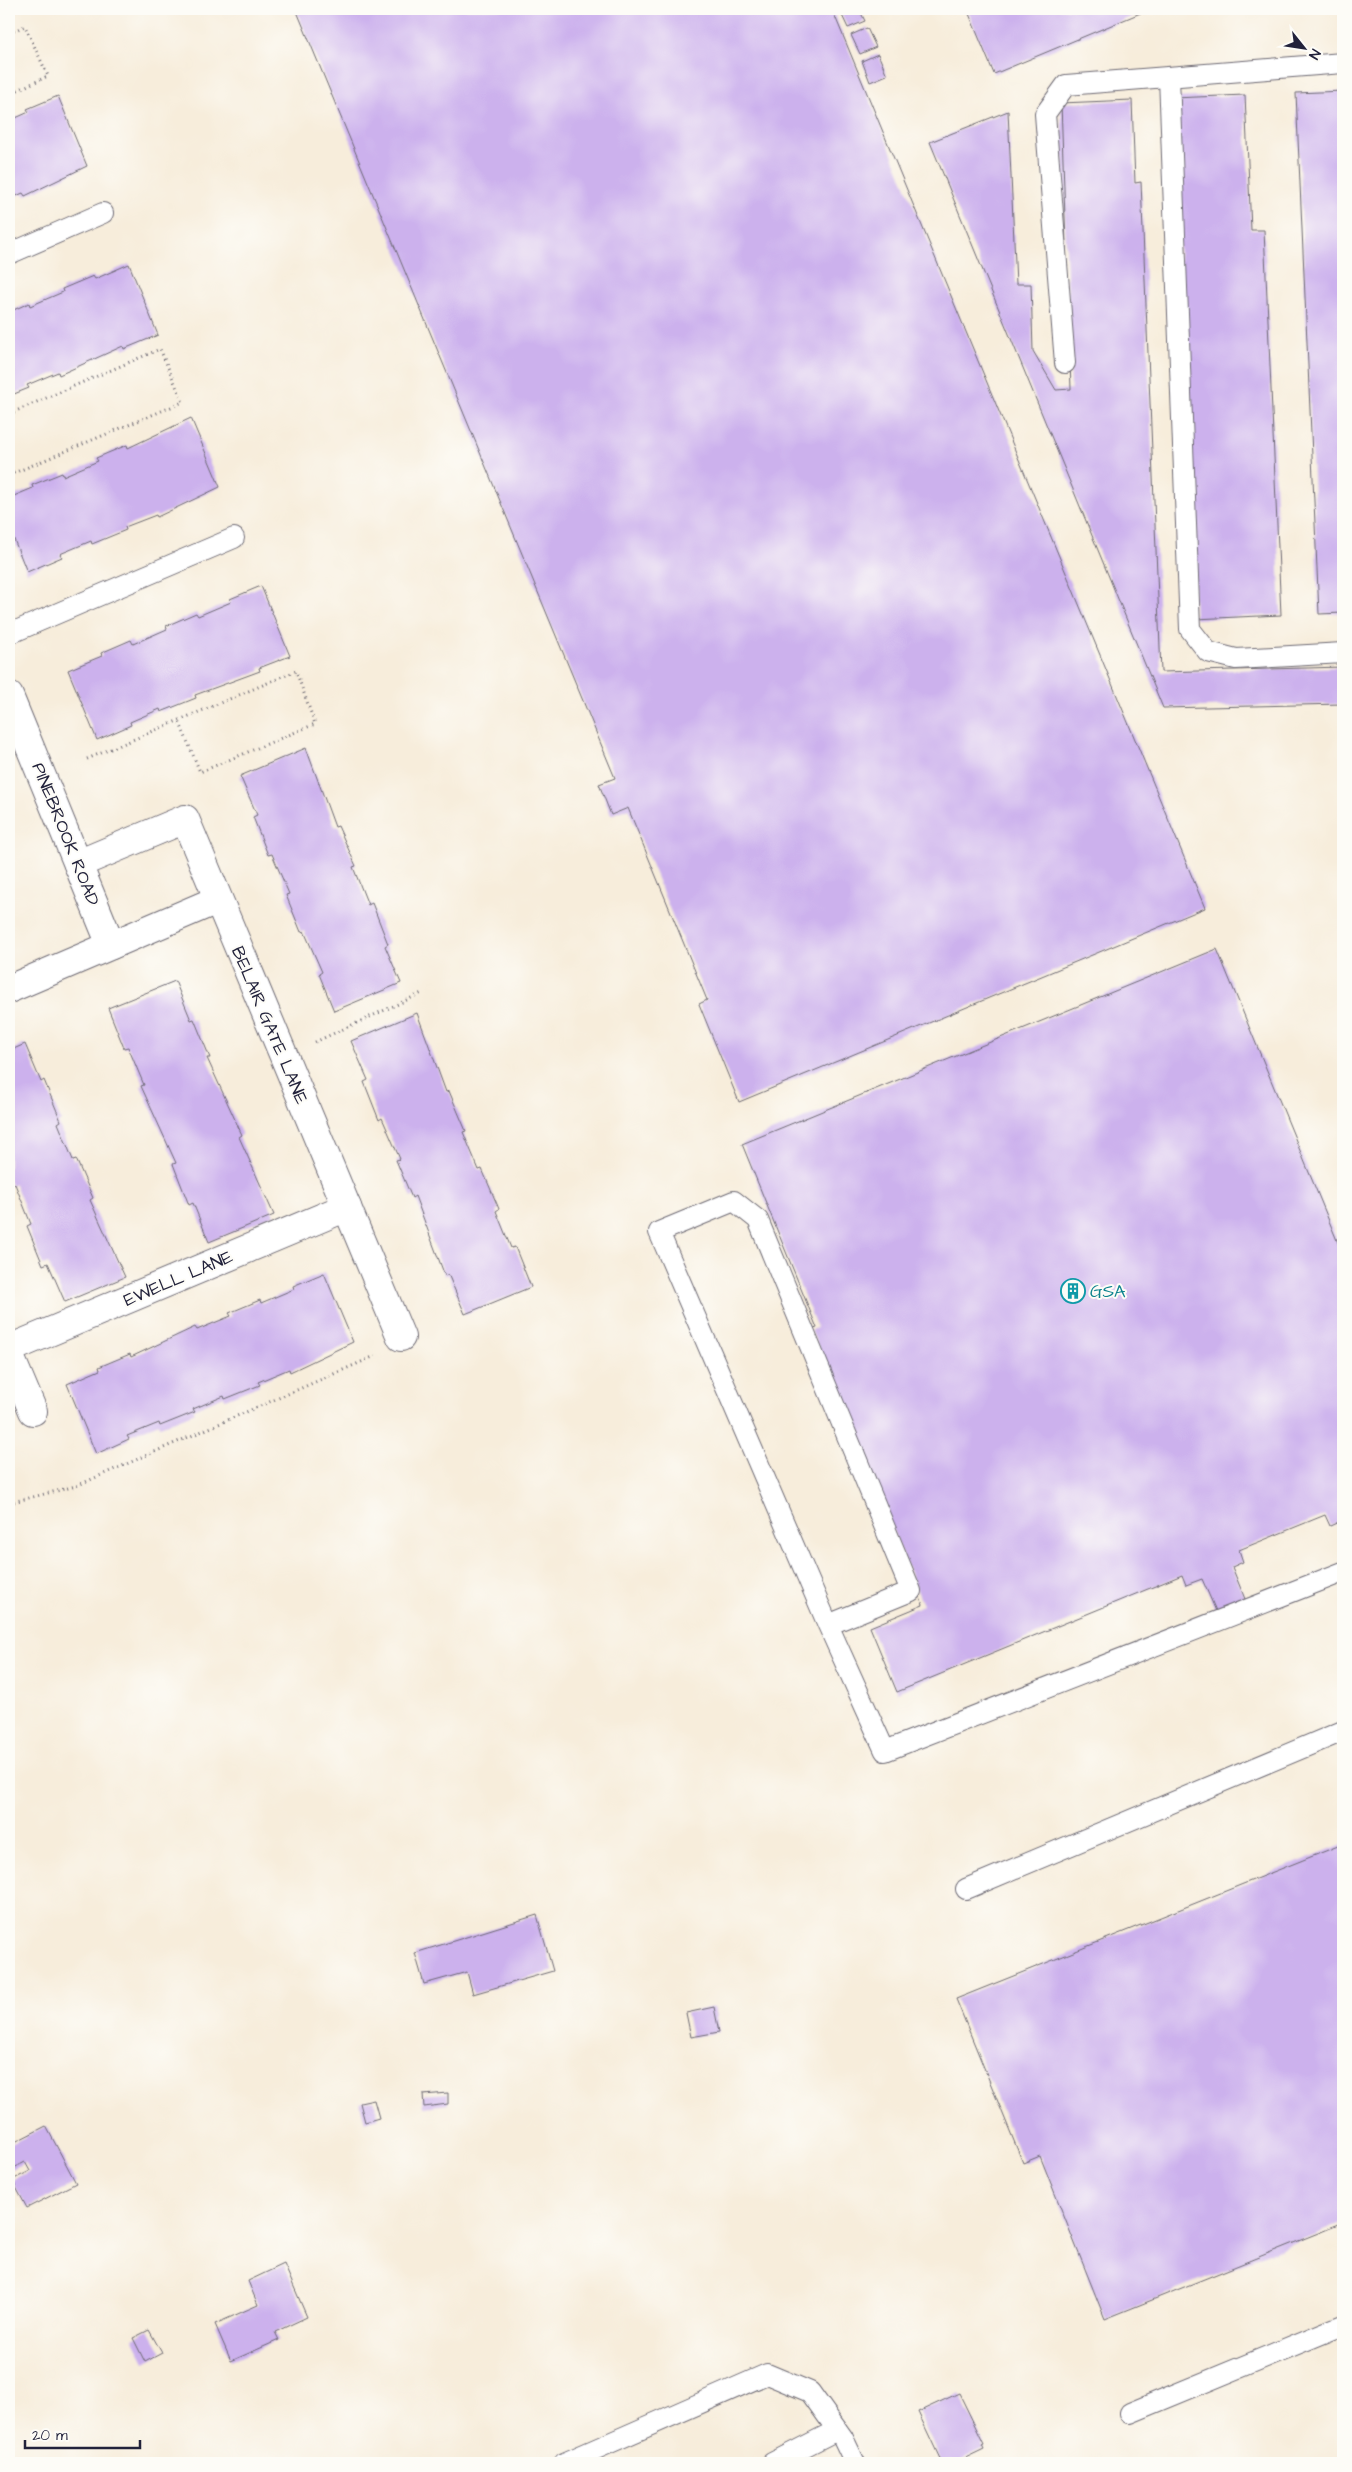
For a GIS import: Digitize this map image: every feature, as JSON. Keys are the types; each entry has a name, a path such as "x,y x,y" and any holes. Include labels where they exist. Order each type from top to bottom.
{"street":[{"name":"PINEBROOK ROAD","path":"9,696 111,945"},
{"name":"BELAIR GATE LANE","path":"78,864 185,819 401,1337"},
{"path":"9,989 218,900"},
{"name":"EWELL LANE","path":"9,1349 347,1207"},
{"path":"9,1354 33,1411"}],"lane":[{"path":"1065,363 1046,114 1066,85 1343,63"},
{"path":"1169,77 1190,629 1208,652 1236,659 1343,653"},
{"path":"9,254 103,213"},
{"path":"9,634 234,538"},
{"path":"828,1625 911,1591 758,1220 734,1201 659,1232 828,1625 885,1751 1343,1572"},
{"path":"966,1888 1343,1731"},
{"path":"1130,2413 1343,2325"},
{"path":"564,2463 767,2374 810,2392 837,2430 856,2463"},
{"path":"772,2463 837,2430"}],"path":[{"path":"9,33 25,26 48,76 9,94"},
{"path":"9,414 160,349 183,402 9,475"},
{"path":"87,759 296,671 315,724 200,772 178,721"},
{"path":"310,1044 422,993"},
{"path":"9,1503 76,1486 378,1355"}],"building":[{"path":"296,9 832,9 1205,908 739,1102 699,1004 707,1000 628,808 611,815 599,784 615,778"},
{"path":"839,9 859,9 865,21 848,28"},
{"path":"967,9 1150,9 994,74"},
{"path":"867,28 876,47 860,54 851,35"},
{"path":"878,54 887,75 870,82 862,61"},
{"path":"1343,91 1343,613 1319,614 1296,93"},
{"path":"1245,95 1251,230 1264,230 1281,615 1195,619 1173,98"},
{"path":"58,96 87,166 25,196 23,193 9,199 9,121 29,112 27,109"},
{"path":"1132,100 1135,183 1141,182 1161,672 1343,667 1343,704 1163,708 930,142 1008,111 1016,284 1031,284 1033,351 1056,390 1071,389 1061,103"},
{"path":"129,264 158,335 124,349 123,346 59,375 58,372 27,385 29,388 9,396 9,312 29,303 30,306 63,292 62,289 93,276 95,279"},
{"path":"191,418 220,487 157,517 156,515 125,527 126,530 92,544 91,541 60,554 62,557 27,572 9,527 9,498 33,488 32,485 62,473 63,476 98,461 96,458 127,445 128,448"},
{"path":"261,586 290,656 259,668 260,671 195,695 196,698 161,712 160,709 130,722 131,725 97,740 68,670 102,656 101,653 131,640 133,644 167,629 166,626 196,613 198,616 231,602 230,599"},
{"path":"306,748 335,827 338,826 356,866 353,867 368,905 372,903 388,944 385,946 401,983 334,1011 319,974 322,972 304,931 301,932 286,895 289,894 272,854 268,855 253,817 257,815 240,776"},
{"name":"GSA","path":"1217,949 1343,1255 1343,1520 1330,1526 1325,1515 1239,1550 1243,1562 1232,1567 1245,1599 1216,1611 1202,1579 1186,1585 1182,1575 897,1692 870,1627 923,1605 811,1330 817,1328 742,1144"},
{"path":"175,981 191,1020 194,1019 210,1058 207,1058 242,1135 239,1137 274,1215 209,1242 193,1203 189,1205 173,1164 176,1163 141,1086 144,1085 128,1047 124,1048 108,1008"},
{"path":"417,1013 446,1092 449,1091 466,1131 463,1132 479,1170 482,1169 499,1209 496,1211 511,1248 515,1247 531,1287 465,1314 448,1274 445,1276 415,1196 412,1198 396,1160 400,1159 382,1118 379,1120 364,1082 368,1080 351,1041"},
{"path":"25,1044 41,1082 44,1080 61,1121 58,1123 73,1160 76,1159 93,1198 90,1200 125,1277 65,1302 48,1263 43,1265 27,1226 31,1224 15,1184 11,1186 9,1180 9,1051"},
{"path":"324,1273 353,1342 290,1372 289,1369 258,1382 260,1385 225,1399 224,1396 193,1409 195,1412 160,1426 159,1423 127,1436 129,1439 96,1454 67,1384 100,1370 99,1367 130,1354 131,1357 195,1327 197,1330 231,1316 229,1313 260,1300 261,1303 294,1289 293,1286"},
{"path":"1343,1844 1343,2223 1105,2319 1040,2156 1023,2163 956,1999"},
{"path":"537,1915 553,1971 473,1994 467,1972 424,1984 415,1953"},
{"path":"714,2007 719,2032 691,2037 686,2013"},
{"path":"448,2093 448,2104 424,2107 423,2095"},
{"path":"374,2100 379,2118 365,2122 360,2103"},
{"path":"46,2126 76,2183 27,2208 12,2180 30,2171 25,2162 12,2169 9,2163 9,2145"},
{"path":"284,2264 307,2317 275,2332 279,2340 231,2361 215,2324 258,2305 248,2281"},
{"path":"149,2330 162,2353 145,2362 133,2338"},
{"path":"959,2393 984,2444 982,2445 984,2449 955,2463 952,2459 942,2463 918,2412"}],"place":[{"name":"GSA","path":"1073,1291"}]}
